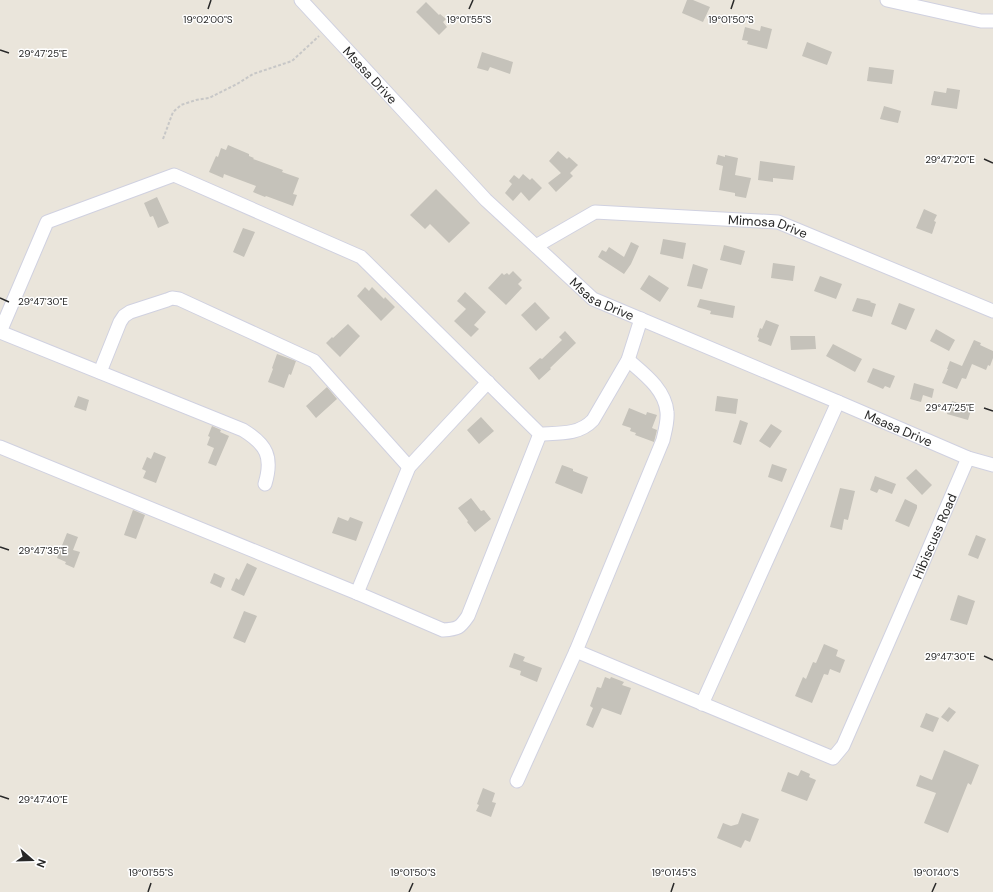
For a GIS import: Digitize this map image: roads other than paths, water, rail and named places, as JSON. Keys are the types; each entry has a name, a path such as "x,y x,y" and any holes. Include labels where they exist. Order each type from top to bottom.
{"street":[{"name":"Msasa Drive","path":"301,0 486,200 593,299 968,458 993,465"},
{"path":"887,0 981,21 993,21"},
{"path":"265,484 269,464 267,453 253,436 244,430 0,332 47,222 174,175 361,257 540,434 574,432 589,425 628,360 641,319"},
{"name":"Mimosa Drive","path":"536,246 595,212 778,222 993,311"},
{"path":"100,372 120,322 124,316 130,312 172,298 179,299 314,360 409,467"},
{"path":"517,781 576,651 663,440 666,428 667,411 663,397 648,378 628,360"},
{"path":"356,593 409,467 488,382"},
{"path":"576,651 702,704 838,402"},
{"path":"0,446 443,630 454,630 462,625 468,616 540,434"},
{"name":"Hibiscuss Road","path":"702,704 833,758 843,746 968,458"}]}
